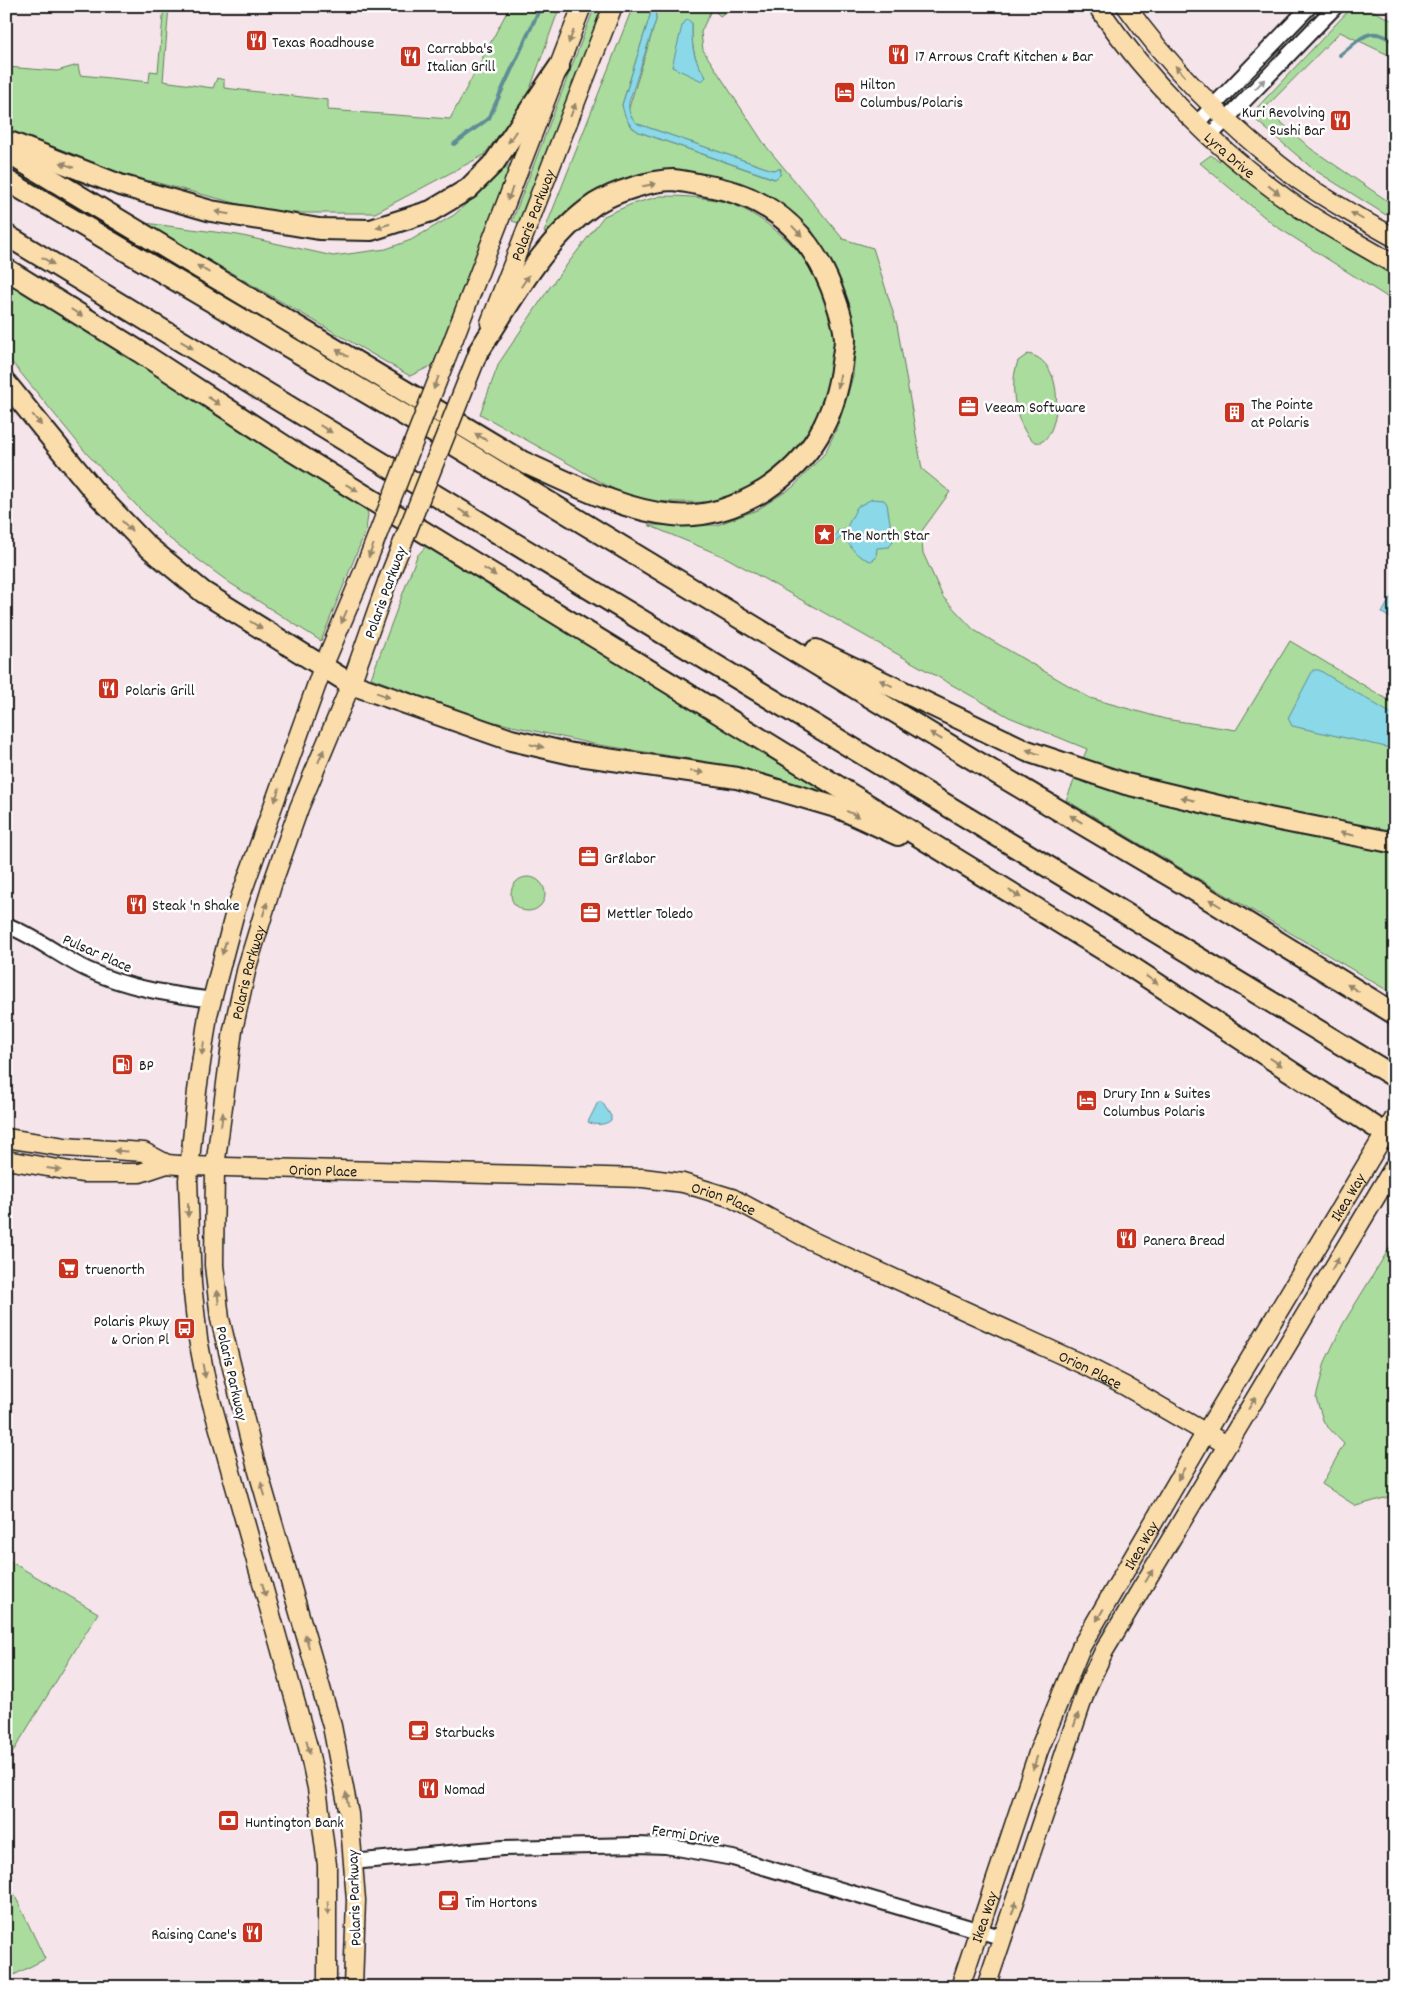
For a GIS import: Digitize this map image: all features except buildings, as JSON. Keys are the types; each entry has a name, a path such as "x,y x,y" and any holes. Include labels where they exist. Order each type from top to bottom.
{"highway":[{"path":"6,141 120,185 212,211 319,229 372,230 431,211 468,189 494,162 559,67"},
{"path":"6,152 523,462 596,494 638,509 674,516 706,515 748,501 785,477 810,449 831,414 839,383 845,339 837,302 821,262 798,230 766,206 743,195 720,187 672,180 631,188 596,203 565,229 540,260 479,351"},
{"path":"6,180 720,604 1395,1014"},
{"path":"6,235 1395,1077"},
{"path":"6,269 140,352 289,449 1130,966 1391,1130"},
{"path":"6,382 94,491 146,545 203,592 351,684 511,740 572,754 737,778 839,808 973,869"},
{"path":"720,604 1027,751 1126,784 1269,818 1395,843"}],"main road":[{"name":"Polaris Parkway","path":"327,1987 327,1865 317,1788 308,1747 207,1386 198,1339 188,1228 190,1166 197,1091 212,1000 235,912 323,667 363,572 582,6"},
{"name":"Polaris Parkway","path":"354,1987 356,1940 349,1814 332,1726 255,1461 220,1319 214,1265 216,1167 234,1030 247,967 273,882 299,808 351,684 387,582 613,6"},
{"name":"Lyra Drive","path":"1097,6 1144,67 1210,136 1288,200 1395,265"},
{"name":"Lyra Drive","path":"1126,6 1162,52 1226,119 1301,181 1395,238"},
{"name":"Ikea Way","path":"960,1987 1039,1750 1074,1663 1206,1432 1391,1130"},
{"name":"Orion Place","path":"6,1138 64,1147 144,1152 167,1164 190,1166 643,1178 683,1183 732,1198 810,1240 1084,1365 1227,1445"},
{"name":"Orion Place","path":"6,1160 82,1173 140,1173 167,1164"},
{"name":"Ikea Way","path":"986,1987 1087,1687 1104,1651 1395,1164"}],"street":[{"path":"1196,123 1310,6"},
{"path":"1210,136 1336,6"},
{"name":"Pulsar Place","path":"6,925 36,940 66,959 112,980 172,995 212,1000"},
{"name":"Fermi Drive","path":"352,1862 504,1848 666,1846 733,1858 1004,1938"}],"green space":[{"path":"164,6 169,6 163,81 213,88 217,78 224,80 224,88 328,100 328,110 450,119 510,6 560,6 530,89 518,109 484,155 375,213 274,213 127,175 53,153 6,133 6,67 57,71 78,65 80,75 149,82 150,71 158,72"},
{"path":"595,6 602,6 580,73 522,224 512,221"},
{"path":"633,6 653,6 622,105 630,126 639,132 774,179 780,175 781,169 772,170 638,124 632,119 628,111 656,20 655,6 734,6 720,16 712,8 701,32 703,50 765,145 843,239 873,248 897,325 922,469 950,492 921,532 923,553 943,597 974,630 1090,698 1165,719 1236,730 1290,641 1395,704 1395,995 1066,800 1087,749 1009,717 727,558 648,525 717,525 757,510 793,487 825,453 838,426 853,376 856,337 849,303 839,276 811,229 779,204 664,174 550,235 544,232","holes":["692,23 695,57 706,77 672,67"]},
{"path":"1353,6 1364,6 1395,22 1395,58 1340,32 1265,108 1310,148 1395,206 1386,215 1313,169 1250,115"},
{"path":"1220,154 1342,243 1395,274 1395,302 1274,225 1200,163 1211,155 1218,161 1220,160"},
{"path":"512,162 433,365 410,376 145,223 238,235 333,256 386,249 411,240 454,215"},
{"path":"661,196 693,197 725,202 757,217 786,239 813,272 829,308 834,346 830,384 816,420 794,453 763,479 726,498 713,501 647,501 627,495 600,482 480,414 499,363 550,287 604,216 632,204"},
{"path":"6,282 364,499 368,515 366,530 321,641 230,583 166,536 88,455 6,355"},
{"path":"1028,354 1044,363 1053,379 1056,398 1055,418 1049,434 1041,442 1031,439 1020,421 1014,399 1014,375 1018,361"},
{"path":"428,544 837,796 697,760 593,744 490,721 371,678 417,556"},
{"path":"528,877 535,878 540,882 544,887 544,901 540,906 535,910 528,911 521,910 516,906 512,901 511,894 512,887 516,882 521,878"},
{"path":"1395,1239 1395,1495 1356,1506 1322,1484 1344,1444 1324,1423 1316,1398 1325,1362 1343,1324"},
{"path":"6,1559 98,1613 6,1763"},
{"path":"6,1877 45,1959 12,1976 6,1963"}],"water":[{"path":"653,6 655,6 656,20 629,102 631,117 638,124 772,170 781,169 780,175 775,179 639,132 630,124 622,105"},
{"path":"687,19 692,23 695,57 706,77 702,81 672,67 682,26"},
{"path":"872,499 884,500 887,504 893,542 889,547 877,548 876,558 871,561 857,554 842,536 835,543 833,540 838,531 846,529 857,507"},
{"path":"1391,597 1395,600 1395,621 1382,613"},
{"path":"1313,670 1319,670 1395,716 1395,749 1292,726 1288,718"},
{"path":"598,1102 602,1102 611,1116 611,1120 603,1124 588,1122"}],"waterway":[{"path":"454,144 489,118 541,6"},
{"path":"1340,55 1360,39 1372,34 1379,34 1395,43"}],"place":[{"name":"Texas Roadhouse","path":"256,41"},
{"name":"17 Arrows Craft Kitchen & Bar","path":"899,55"},
{"name":"Carrabba's Italian Grill","path":"411,56"},
{"name":"Hilton Columbus/Polaris","path":"844,92"},
{"name":"Kuri Revolving Sushi Bar","path":"1341,120"},
{"name":"Veeam Software","path":"969,406"},
{"name":"The Pointe at Polaris","path":"1235,412"},
{"name":"The North Star","path":"825,534"},
{"name":"Polaris Grill","path":"109,689"},
{"name":"Gr8labor","path":"588,857"},
{"name":"Steak 'n Shake","path":"136,904"},
{"name":"Mettler Toledo","path":"591,912"},
{"name":"BP","path":"123,1064"},
{"name":"Drury Inn & Suites Columbus Polaris","path":"1087,1101"},
{"name":"Panera Bread","path":"1127,1239"},
{"name":"truenorth","path":"69,1268"},
{"name":"Polaris Pkwy & Orion Pl","path":"185,1329"},
{"name":"Starbucks","path":"419,1731"},
{"name":"Nomad","path":"428,1788"},
{"name":"Huntington Bank","path":"229,1821"},
{"name":"Tim Hortons","path":"449,1901"},
{"name":"Raising Cane's","path":"253,1933"}]}
